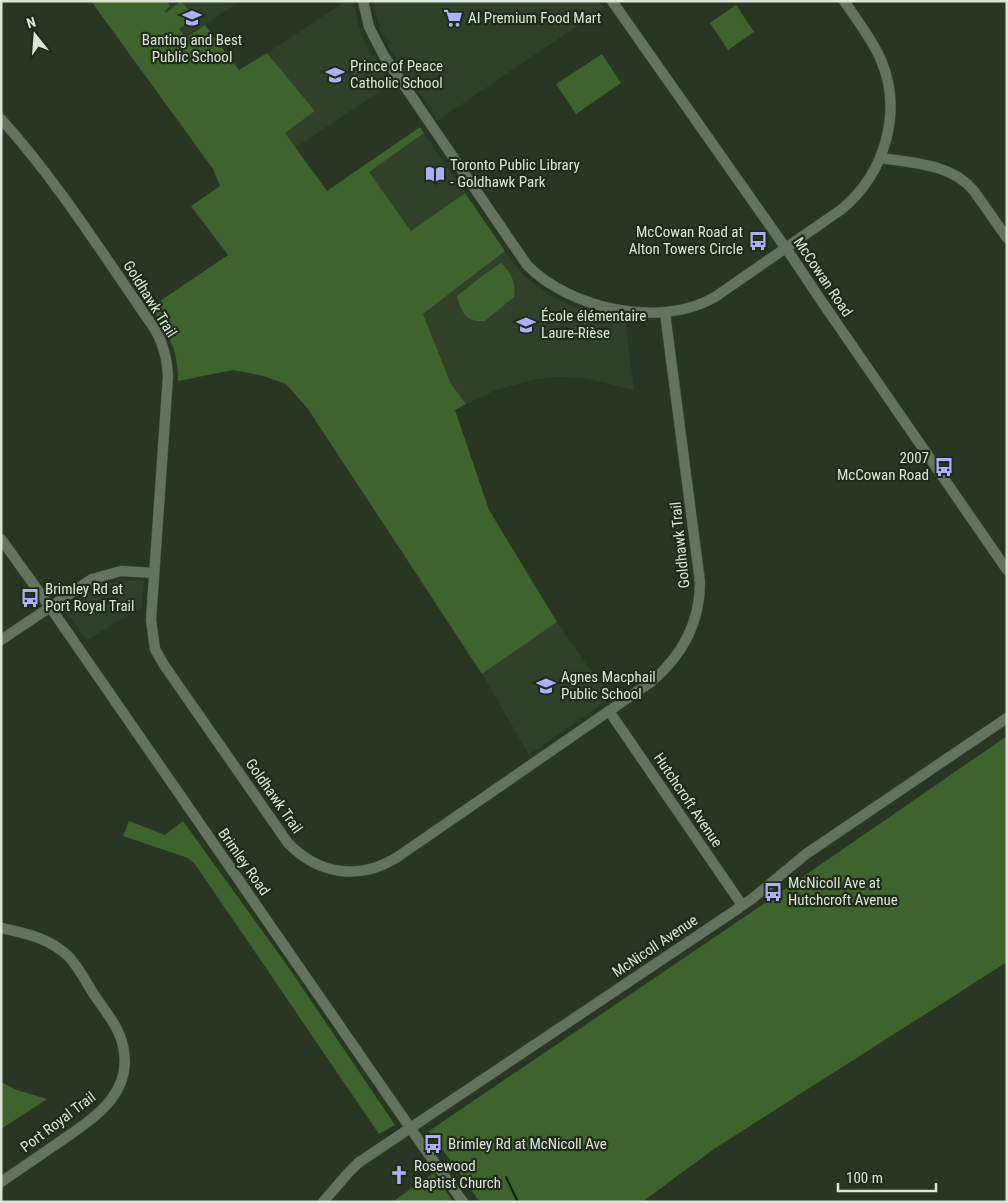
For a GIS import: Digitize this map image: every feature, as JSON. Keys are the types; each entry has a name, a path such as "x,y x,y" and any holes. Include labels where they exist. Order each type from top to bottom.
{"street":[{"path":"363,1 369,27 384,56 516,251 532,270 555,288 585,300 633,312 666,313 689,308 709,300 846,205 864,186 881,158 890,116 890,92 887,78 873,43 844,1"},
{"name":"McCowan Road","path":"612,1 786,247 1007,570"},
{"name":"Goldhawk Trail","path":"1,119 31,152 149,320 162,344 168,376 151,620 153,640 160,658 288,843 308,860 330,869 362,871 392,861 651,682 672,662 682,648 692,628 699,599 700,570 666,313"},
{"path":"881,158 932,166 956,176 970,185 1007,238"},
{"name":"Brimley Road","path":"1,539 50,607 410,1129 463,1202"},
{"path":"1,640 86,583 105,574 127,571 154,573"},
{"name":"Hutchcroft Avenue","path":"609,711 742,905"},
{"name":"McNicoll Avenue","path":"323,1202 358,1163 742,905 806,854 1007,718"},
{"name":"Port Royal Trail","path":"1,928 30,934 54,946 70,958 115,1024 123,1044 125,1059 122,1082 114,1096 100,1113 1,1182"}],"shaded area":[{"name":"Banting and Best Public School","path":"167,1 240,1 186,38 165,12 170,6"},
{"name":"Prince of Peace Catholic School","path":"346,1 353,1 358,24 366,44 391,84 295,148 285,133 315,111 267,53"},
{"path":"373,1 599,1 604,8 438,120 391,50 380,29"},
{"path":"424,133 465,193 411,231 369,172"},
{"name":"École élémentaire Laure-Rièse","path":"505,251 523,275 548,294 574,307 625,320 634,390 584,378 556,377 533,380 496,390 466,404 451,384 423,314"},
{"path":"125,580 144,581 142,607 87,640 66,611 67,608 94,589"},
{"name":"Agnes Macphail Public School","path":"557,622 593,674 612,697 529,755 482,674"}],"green space":[{"path":"91,1 167,1 170,6 165,11 166,13 181,1 193,16 192,20 179,29 186,38 205,25 239,70 267,53 315,111 285,133 327,191 420,127 424,133 369,172 411,231 465,193 505,251 423,314 451,384 466,404 455,410 489,510 557,622 482,674 308,409 286,384 260,375 233,370 178,381 178,370 171,342 151,307 228,255 191,206 220,186 213,169"},
{"path":"736,5 754,32 728,50 710,23"},
{"path":"602,54 621,83 576,114 556,84"},
{"path":"501,263 512,279 514,297 485,321 469,318 463,312 457,296"},
{"path":"1007,736 1007,962 714,1149 642,1202 480,1202 429,1131"},
{"path":"129,821 165,835 183,821 289,968 395,1125 379,1134 195,864 188,858 123,836"},
{"path":"1,1082 17,1090 47,1099 1,1129"},
{"path":"434,1173 453,1202 392,1202 431,1175"}],"waterway":[{"path":"506,1177 518,1202"}],"place":[{"name":"Banting and Best Public School","path":"192,18"},
{"name":"AI Premium Food Mart","path":"453,18"},
{"name":"Prince of Peace Catholic School","path":"335,75"},
{"name":"Toronto Public Library - Goldhawk Park","path":"435,174"},
{"name":"McCowan Road at Alton Towers Circle","path":"758,241"},
{"name":"École élémentaire Laure-Rièse","path":"526,325"},
{"name":"2007 McCowan Road","path":"944,467"},
{"name":"Brimley Rd at Port Royal Trail","path":"30,598"},
{"name":"Agnes Macphail Public School","path":"546,686"},
{"name":"McNicoll Ave at Hutchcroft Avenue","path":"773,892"},
{"name":"Brimley Rd at McNicoll Ave","path":"433,1144"},
{"name":"Rosewood Baptist Church","path":"399,1175"}]}
